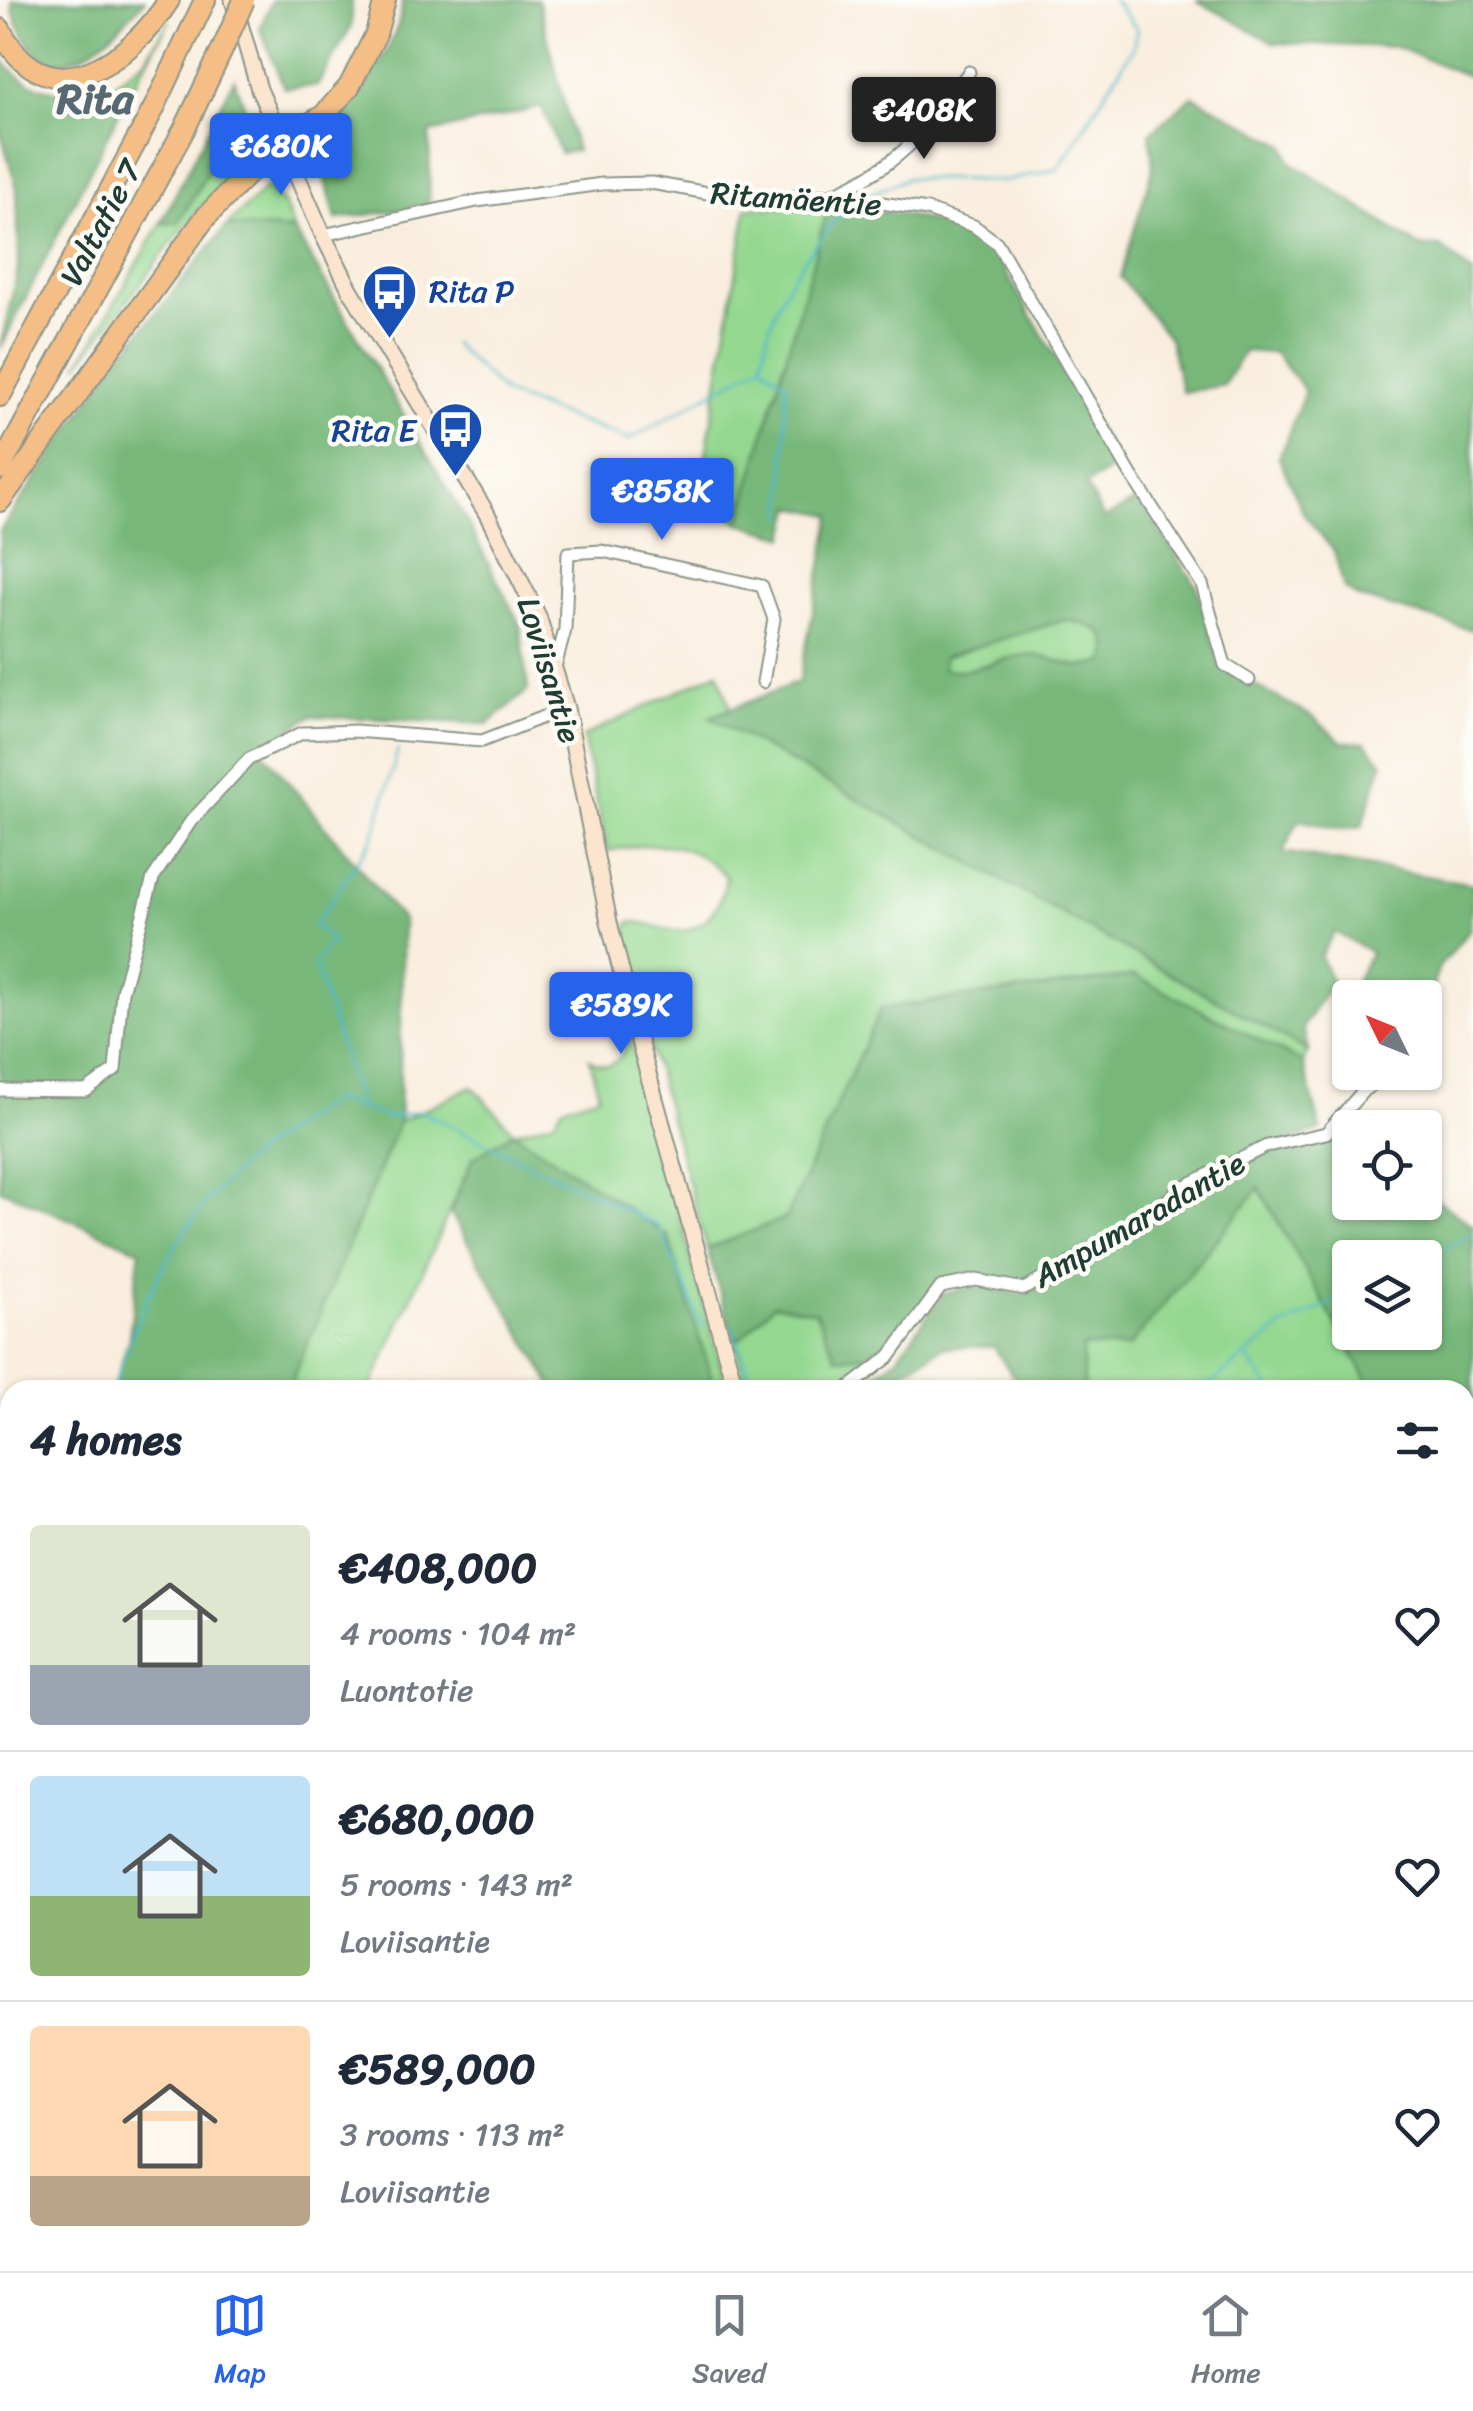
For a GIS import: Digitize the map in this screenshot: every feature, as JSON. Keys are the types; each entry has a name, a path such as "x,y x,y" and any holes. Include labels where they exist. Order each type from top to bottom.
{"highway":[{"path":"0,29 15,53 39,70 86,75 115,62 129,50 169,0"},
{"name":"Valtatie 7","path":"0,396 154,108 204,0"},
{"name":"Valtatie 7","path":"0,470 177,143 244,0"},
{"path":"0,501 185,242 279,141 323,116 349,87 376,34 384,0"}],"main road":[{"name":"Loviisantie","path":"233,0 279,141 323,235 350,289 487,514 538,616 566,708 609,922 733,1380"}],"street":[{"path":"831,195 878,175 918,140 969,72"},
{"name":"Ritamäentie","path":"323,235 477,202 602,184 651,183 742,199 831,195 927,210 974,226 997,243 1130,473 1202,584 1225,665 1248,680"},
{"path":"555,668 564,630 568,553 602,552 762,586 774,619 762,682"},
{"path":"0,1090 86,1091 115,1070 122,992 153,878 190,821 249,758 302,733 355,731 482,741 566,708"},
{"name":"Ampumaradantie","path":"859,1380 890,1356 941,1287 976,1280 1024,1288 1139,1225 1181,1188 1267,1146 1326,1134 1364,1090"}],"green space":[{"path":"12,0 145,0 106,39 74,59 58,62 43,58 29,44"},
{"path":"272,0 352,0 351,27 317,86 284,88 260,28"},
{"path":"402,0 538,0 576,151 560,153 542,107 430,133 429,206 336,219 316,144 383,57 400,18"},
{"path":"1196,0 1473,0 1473,78 1396,47 1274,43"},
{"path":"170,20 127,97 126,85 110,87 145,60"},
{"path":"0,56 13,71 41,88 73,91 127,84 127,97 0,349 19,264 17,189 0,130"},
{"path":"234,79 245,108 178,223 161,223"},
{"path":"1193,96 1285,145 1291,162 1420,247 1441,247 1473,274 1473,630 1357,597 1344,588 1334,551 1304,514 1279,458 1305,391 1275,353 1244,351 1224,385 1182,392 1169,338 1120,277 1153,169 1150,133"},
{"path":"245,108 257,143 176,237 78,366 161,223 178,223"},
{"path":"267,186 285,206 294,230 227,226"},
{"path":"829,205 739,523 700,491 747,208"},
{"path":"829,205 934,222 973,237 992,248 1118,465 1086,485 1104,519 1138,500 1197,586 1220,666 1313,717 1342,742 1365,742 1383,763 1362,826 1341,829 1299,820 1283,852 1473,884 1470,929 1439,967 1435,980 1356,980 1371,952 1334,932 1320,957 1332,982 1303,1027 1308,1051 710,717 799,682 832,515 793,507 786,537 739,523","holes":["1064,620 1104,635 1108,651 1106,661 1094,665 1072,665 1033,655 973,669 943,669 943,657"]},
{"path":"227,226 294,230 465,518 520,625 528,690 488,724 311,716 261,749 403,921 399,1122 292,1380 116,1380 129,1338 140,1250 0,1189 0,531 119,358"},
{"path":"1064,620 1104,635 1106,661 1083,666 1033,655 973,668 943,669 943,657"},
{"path":"718,672 731,709 712,718 1308,1051 1303,1063 1135,976 882,1008 786,1218 707,1249 637,1001 626,932 630,922 677,931 697,926 717,905 726,876 698,855 671,846 607,851 583,737"},
{"path":"1135,976 1303,1063 1321,1130 1178,1184 1133,1222 1023,1283 976,1274 937,1281 916,1315 884,1353 837,1358 815,1311 774,1304 740,1339 732,1333 707,1249 786,1218 881,1008"},
{"path":"630,1036 725,1380 710,1380 691,1315 473,1158 374,1380 292,1380 399,1122 472,1086 514,1132 553,1121 563,1106 599,1095 590,1059 605,1065 621,1055"},
{"path":"514,1132 668,1236 711,1380 549,1380 450,1212 473,1158"},
{"path":"1332,1140 1332,1220 1442,1220 1442,1203 1473,1226 1473,1380 1367,1380 1350,1350 1442,1350 1442,1240 1332,1240 1332,1317 1259,1188 1129,1347 1082,1347 1084,1380 1015,1380 994,1347 944,1347 890,1380 868,1380 897,1358 943,1294 976,1286 1024,1294 1097,1258 1183,1194 1265,1153"},
{"path":"1259,1188 1332,1317 1332,1350 1350,1350 1367,1380 1083,1380 1081,1347 1129,1347"},
{"path":"773,1304 815,1311 837,1358 884,1353 848,1380 744,1380 732,1333 740,1338"}],"waterway":[{"path":"870,194 908,178 1006,181 1058,169 1133,48 1137,29 1113,0"},
{"path":"784,518 786,383 762,364 766,339 791,279 846,207"},
{"path":"452,343 505,394 629,440 762,364"},
{"path":"360,1108 314,963 333,941 314,926 373,838 398,750"},
{"path":"116,1380 149,1294 183,1233 204,1205 252,1156 334,1099 389,1118 420,1111 659,1226 704,1330"},
{"path":"1442,1250 1473,1234"},
{"path":"1216,1380 1282,1327 1332,1303"},
{"path":"732,1326 751,1380"},
{"path":"1246,1355 1264,1380"}],"place":[{"name":"Rita P","path":"390,340"},
{"name":"Rita E","path":"455,479"}],"district":[{"name":"Rita","path":"95,99"}]}
